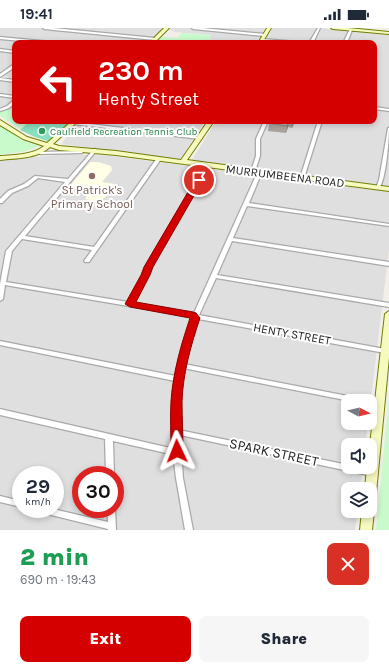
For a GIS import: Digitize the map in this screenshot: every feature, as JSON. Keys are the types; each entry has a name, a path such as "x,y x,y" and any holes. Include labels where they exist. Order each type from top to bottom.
{"street":[{"path":"44,28 155,39 166,28"},
{"path":"82,32 86,28"},
{"path":"193,28 262,39 269,28"},
{"path":"312,40 318,28"},
{"path":"333,28 386,31"},
{"path":"346,40 348,30"},
{"path":"0,38 21,40"},
{"path":"0,50 12,52"},
{"path":"0,78 12,68"},
{"path":"0,78 12,80"},
{"path":"0,95 12,97"},
{"path":"0,110 12,104"},
{"path":"377,108 389,110"},
{"name":"MURRUMBEENA ROAD","path":"0,120 25,136 51,145 94,152 252,169 260,172 301,178 383,188"},
{"path":"39,153 51,145 72,124"},
{"path":"90,124 200,138"},
{"path":"185,162 209,124"},
{"path":"252,169 258,156 258,139 265,124"},
{"path":"301,178 319,124"},
{"path":"383,188 381,180 389,129"},
{"path":"0,158 39,153 52,149 51,145"},
{"path":"39,153 81,152"},
{"path":"0,299 7,254 94,152"},
{"path":"87,261 159,159"},
{"path":"130,304 146,275 148,267 208,165"},
{"path":"189,530 182,493 177,451 176,432 179,379 196,316 260,172"},
{"path":"0,202 10,192 26,185 35,178 69,182"},
{"path":"246,204 389,225"},
{"path":"22,236 96,249"},
{"path":"230,239 389,263"},
{"path":"214,276 389,305"},
{"name":"HENTY STREET","path":"3,282 385,351"},
{"path":"377,394 385,351 389,318"},
{"path":"0,343 179,379"},
{"path":"182,366 341,397"},
{"path":"0,412 166,450 177,451"},
{"name":"SPARK STREET","path":"176,432 341,467"},
{"path":"109,437 110,466"},
{"path":"0,499 12,502"},
{"path":"64,515 112,528 111,518"},
{"path":"366,530 367,518"}],"shaded area":[{"path":"163,28 151,40 12,40 12,110 0,111 0,29"},
{"path":"171,28 265,28 258,40 208,40 211,35 174,32 169,30"},
{"path":"273,28 319,28 389,34 389,186 192,160 214,124 377,124 377,40 266,40"},
{"path":"78,124 203,124 179,159 61,144"},
{"path":"69,154 111,156 389,192 389,249 372,394 341,394 341,430 367,430 366,438 341,438 341,474 362,474 361,482 341,482 341,518 357,518 355,530 0,530 0,160"},
{"name":"St Patrick's Primary School","path":"90,162 98,162 111,166 112,170 102,182 115,184 101,202 85,199 91,190 69,187"}],"green space":[{"path":"182,33 211,35 208,40 159,40 162,37 177,38"},
{"name":"Caulfield Recreation Tennis Club","path":"12,110 12,124 0,116 0,111"},
{"name":"Caulfield Recreation Tennis Club","path":"12,124 68,124 48,141 29,134"},
{"name":"Caulfield Recreation Tennis Club","path":"27,124 68,124 51,141 35,137 20,130"},
{"path":"0,125 20,138 40,146 26,151 0,155"},
{"path":"389,397 389,530 376,530"}],"building":[{"path":"275,124 288,124 287,126"}],"place":[{"name":"Caulfield Recreation Tennis Club","path":"42,131"},
{"name":"St Patrick's Primary School","path":"92,176"}],"route":[{"path":"177,451 176,432 179,379 184,355 195,318 193,315 130,304 146,275 148,267 199,180"}]}
